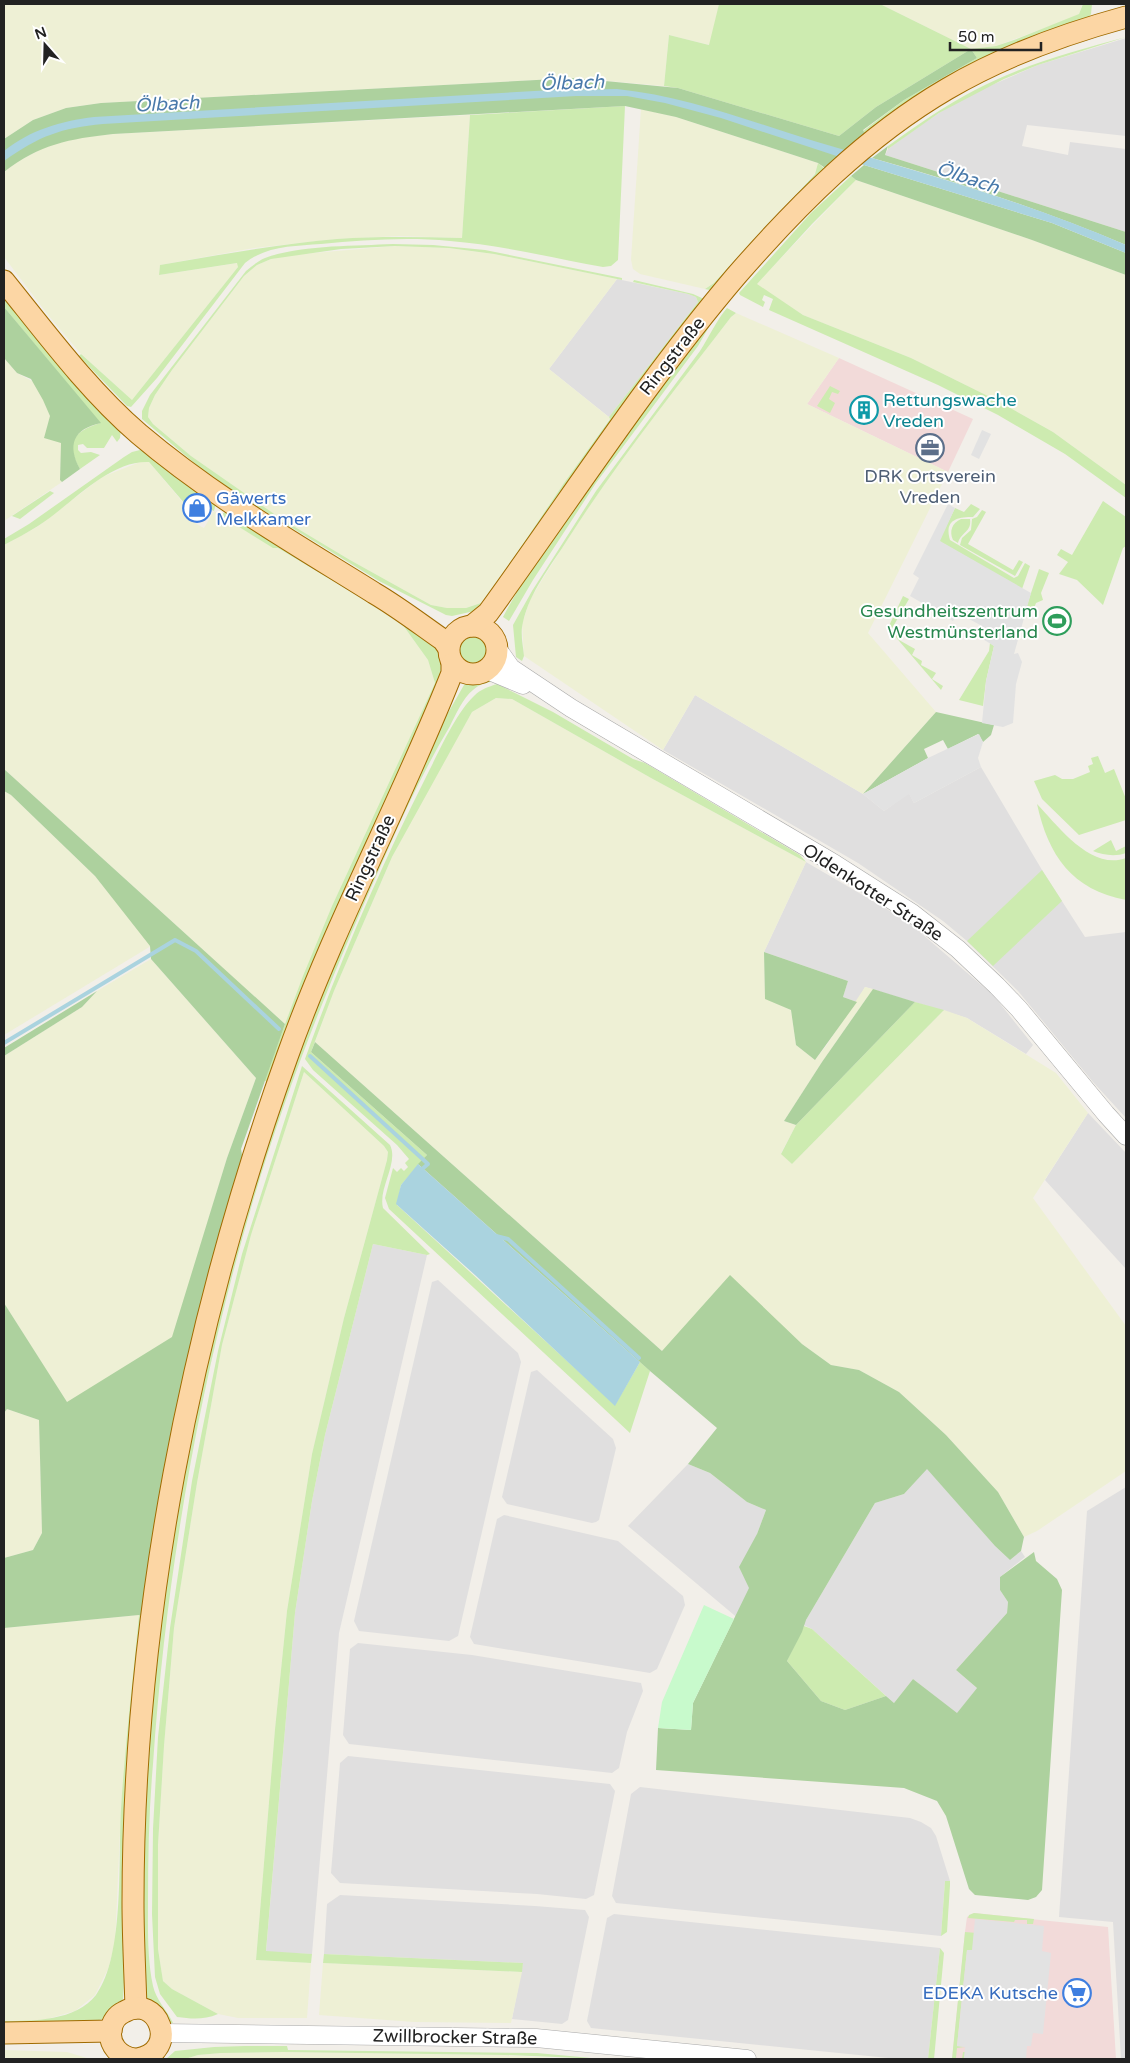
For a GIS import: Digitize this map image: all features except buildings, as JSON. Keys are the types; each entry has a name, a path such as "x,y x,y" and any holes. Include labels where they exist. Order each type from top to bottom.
{"main road":[{"name":"Ringstraße","path":"136,2008 133,1903 139,1752 147,1660 160,1556 185,1416 211,1304 242,1191 287,1056 330,944 409,773 452,673 488,613 606,444 678,348 773,234 834,173 873,140 946,89 985,68 1072,32 1126,18"},
{"path":"4,281 74,367 140,434 206,487 284,539 376,594 448,628 465,652 485,629 496,643"},
{"name":"Ringstraße","path":"465,652 495,660 499,619 530,554"},
{"path":"136,2008 144,2009 157,2018 162,2033 161,2041 152,2054 136,2059 122,2056 117,2051 111,2038 111,2031 116,2017 122,2012 136,2008"},
{"path":"4,2033 111,2031"}],"street":[{"path":"496,643 511,668 571,708"},
{"path":"465,652 506,677 571,708"},
{"name":"Oldenkotter Straße","path":"571,708 870,885 912,913 958,950 1019,1009 1126,1136"},
{"name":"Zwillbrocker Straße","path":"162,2033 536,2038 746,2059"}],"shaded area":[{"path":"1126,38 1126,136 1027,125 1022,146 1068,155 1070,142 1126,149 1126,232 885,155 888,149 910,133 971,94 1038,65"},
{"path":"617,279 688,294 696,297 698,302 609,417 549,369"},
{"path":"839,358 973,419 948,472 807,404"},
{"path":"982,430 991,434 979,459 971,455"},
{"path":"948,504 955,508 940,541 1031,593 1014,654 1018,653 1022,662 1016,684 1013,723 1003,727 982,723 986,681 994,646 978,636 982,626 958,613 953,621 910,596 919,578 913,574"},
{"path":"695,695 863,794 884,811 909,793 914,803 981,767 1042,870 1085,937 1126,932 1126,1118 1093,1082 1018,991 967,941 943,921 858,863 663,750"},
{"path":"979,734 983,742 978,758 981,767 914,803 909,794 884,811 863,794 928,758"},
{"path":"806,862 907,921 994,996 1033,1045 1026,1054 967,1018 865,987 857,1002 843,997 848,981 764,952"},
{"path":"1088,1113 1126,1153 1126,1269 1045,1180"},
{"path":"373,1244 427,1255 339,1633 312,1954 266,1952 295,1613 312,1501 325,1435"},
{"path":"438,1280 518,1353 521,1362 458,1636 449,1641 359,1631 354,1621 432,1282"},
{"path":"537,1370 613,1439 616,1448 599,1520 596,1522 592,1523 507,1504 502,1497 531,1372"},
{"path":"688,1464 710,1473 747,1502 766,1510 757,1534 806,1620 875,1503 904,1494 927,1468 995,1546 1010,1560 1021,1551 1025,1557 1000,1577 1000,1590 1008,1602 1007,1613 956,1670 977,1688 957,1714 913,1679 894,1703 812,1629 774,1611 740,1620 628,1526"},
{"path":"1126,1487 1126,2059 1121,2059 1113,1922 1059,1917 1087,1511"},
{"path":"504,1515 618,1541 683,1596 685,1605 657,1669 650,1673 474,1644 470,1637 497,1519"},
{"path":"358,1643 472,1655 641,1683 643,1691 627,1732 619,1768 612,1773 349,1744 343,1735 350,1649"},
{"path":"348,1756 610,1784 615,1791 594,1895 586,1899 537,1894 340,1883 331,1873 340,1763"},
{"path":"640,1787 910,1818 921,1822 931,1828 936,1836 950,1881 945,1881 941,1936 616,1903 612,1896 631,1794"},
{"path":"340,1895 585,1910 589,1917 568,2020 562,2024 512,2019 523,1963 324,1954 327,1904"},
{"path":"974,1913 1108,1927 1116,2059 952,2059 967,1917"},
{"path":"614,1914 940,1948 928,2059 898,2059 591,2028 587,2021 607,1918"},
{"path":"975,1919 1044,1926 1042,1951 1051,1953 1043,2034 1033,2033 1031,2046 1027,2046 1026,2059 964,2059 965,2047 957,2046 967,1950 972,1950"}],"green space":[{"path":"4,4 719,4 710,45 669,35 664,86 574,78 101,103 66,108 33,120 4,139"},
{"path":"719,4 880,4 971,49 876,107 839,136 678,88 664,86 669,35 709,45"},
{"path":"880,4 1082,5 1079,14 1066,20 996,46 971,49"},
{"path":"1083,4 1092,4 1091,14 1087,20 867,137 863,131 904,100 977,58 971,49 996,46 1014,40 1079,14"},
{"path":"1126,37 1038,65 1004,79 939,113 888,149 888,146 930,116 993,81 1049,59"},
{"path":"971,49 977,58 904,100 863,130 865,134 825,168 818,163 676,117 625,106 113,134 56,144 30,155 4,172 4,139 33,120 66,108 101,103 574,78 678,88 839,136 876,107"},
{"path":"625,106 618,260 611,266 603,267 488,245 434,240 369,240 281,248 262,253 245,263 157,378 131,407 127,406 79,356 81,354 132,400 238,267 237,263 159,275 160,265 270,247 337,239 383,237 462,238 470,115"},
{"path":"641,109 676,117 818,163 815,173 714,283 705,289 640,274 633,269 631,260"},
{"path":"470,115 462,238 399,236 337,239 254,248 160,265 159,275 238,263 238,267 132,400 81,354 48,315 4,257 4,172 17,162 45,147 73,138 113,134"},
{"path":"888,146 885,155 1126,232 1126,245 1001,197 872,158"},
{"path":"818,163 826,170 714,291 705,289 714,283 815,174"},
{"path":"864,165 1052,223 1126,253 1126,275 1032,240 856,180 851,176"},
{"path":"851,176 856,180 812,224 757,284 803,315 911,358 996,400 1053,432 1126,485 1126,498 1065,454 998,415 938,385 769,310 773,299 764,295 762,300 765,302 763,307 740,295 739,293 811,213"},
{"path":"856,180 1032,240 1126,275 1126,485 1053,432 996,400 911,358 803,315 756,284"},
{"path":"393,244 433,245 485,250 622,278 622,280 494,254 449,248 395,246 341,249 271,259 257,265 244,276 172,370 155,395 149,408 148,417 153,424 191,456 280,518 431,605 447,608 466,608 484,602 564,483 610,419 609,417 698,302 696,297 688,294 633,282 634,280 693,294 704,299 488,608 452,616 446,615 379,581 248,501 199,467 142,419 142,411 150,395 246,271 255,264 265,258 279,254 311,248"},
{"path":"395,246 449,248 494,254 617,279 549,369 610,418 484,602 466,608 447,608 431,605 280,518 191,456 153,424 148,417 149,408 155,395 172,370 244,276 257,265 271,259 290,255"},
{"path":"4,293 121,428 120,438 117,442 112,435 104,448 87,448 83,444 78,445 78,450 81,453 91,452 100,455 80,469 73,452 74,439 83,430 100,423 4,307"},
{"path":"4,307 101,423 84,429 75,439 74,453 80,469 62,482 60,480 61,443 44,438 50,416 43,400 31,379 17,373 4,358"},
{"path":"727,308 736,313 625,456 541,580 530,600 522,626 524,656 522,661 516,657 513,625 532,591 596,491 700,351"},
{"path":"717,313 698,346 596,483 533,580 509,621 503,617 550,537 576,499"},
{"path":"736,313 839,358 807,404 948,472 868,633 936,712 863,794 695,695 663,750 524,656 522,624 530,600 542,580 624,455 664,401"},
{"path":"4,358 17,373 63,398 60,480 62,482 4,521"},
{"path":"830,386 840,391 838,394 832,392 829,399 835,403 830,413 817,406"},
{"path":"140,450 147,451 216,503 214,511 197,503 192,512 149,462 134,463 104,476 38,526 4,545 4,539 29,524 124,457"},
{"path":"140,462 149,462 191,512 197,515 193,522 204,528 214,511 400,621 428,660 435,683 332,906 285,1024 4,769 4,545 37,527 102,477"},
{"path":"50,491 54,493 20,519 12,516"},
{"path":"1103,501 1126,517 1126,546 1123,548 1103,605 1077,580 1059,574 1068,562 1057,555 1061,549 1072,555"},
{"path":"971,504 980,509 973,517 957,519 950,524 950,540 1014,578 1018,576 1025,563 1030,566 1022,589 939,541 955,508 964,512"},
{"path":"982,510 986,512 968,544 1013,570 1019,560 1023,562 1015,576 960,545 962,538 971,530 972,519 977,517"},
{"path":"227,511 443,647 447,668 271,1083 256,1078 264,1080 303,976 332,906 435,683 428,660 400,621 278,548 273,548 220,515"},
{"path":"961,519 970,519 970,523 958,543 953,540 951,530 953,525"},
{"path":"1039,569 1049,573 1041,593 1043,600 1036,603 1033,611 1026,608"},
{"path":"903,596 909,599 891,630 901,636 899,640 915,649 912,655 922,661 921,665 936,673 932,679 943,686 941,690 888,628"},
{"path":"473,633 485,638 490,650 485,662 473,667 461,662 456,650 461,638"},
{"path":"990,643 994,646 986,681 983,706 959,700 989,651"},
{"path":"487,676 500,680 479,686 469,693 460,706 403,816 315,1022 267,1156 216,1339 201,1409 176,1551 159,1693 152,1781 148,1866 149,1954 154,1991 173,2023 167,2023 147,2001 141,1971 138,1908 151,1679 204,1355 293,1054 417,767 464,685 472,680"},
{"path":"497,684 553,712 633,759 645,763 800,855 806,862 651,778 512,699 496,698 472,712 392,857 334,991 311,1052 427,1155 401,1185 397,1205 615,1405 640,1362 650,1371 630,1433 389,1209 385,1198 393,1168 397,1172 401,1168 404,1171 408,1167 405,1163 409,1159 397,1145 313,1070 305,1059 361,916 392,846 441,746 460,713 474,696 488,687"},
{"path":"496,698 512,699 651,778 806,862 764,952 765,998 791,1010 796,1045 815,1060 865,987 873,989 784,1121 796,1125 781,1153 792,1164 944,1010 967,1018 1056,1073 1088,1113 1033,1198 1126,1326 1126,1471 1037,1531 1024,1537 998,1492 946,1435 899,1392 859,1370 831,1365 802,1344 662,1351 315,1042 334,991 392,857 425,793 472,712"},
{"path":"936,712 994,725 991,735 983,742 978,734 948,749 943,740 924,749 928,758 863,794"},
{"path":"1098,756 1105,773 1114,769 1126,799 1126,820 1079,835 1042,799 1034,781 1055,775 1062,779 1073,779 1090,772 1088,766 1093,764 1091,758"},
{"path":"4,769 285,1024 241,1149 243,1161 146,1617 139,1615 4,1628 4,1558 33,1550 42,1533 39,1420 7,1409 4,1413 4,1303 67,1402 172,1337 227,1158 256,1078 151,959 150,946 95,876 11,795 4,791"},
{"path":"4,791 11,795 95,876 151,946 4,1035"},
{"path":"1037,804 1065,834 1088,852 1100,858 1113,860 1126,858 1126,900 1091,888 1077,879 1065,867 1048,839"},
{"path":"1111,840 1116,851 1126,846 1126,853 1109,855 1093,851"},
{"path":"1042,870 1062,901 993,966 967,941"},
{"path":"764,952 848,981 843,997 857,1002 815,1060 796,1045 791,1010 765,999"},
{"path":"151,959 256,1078 227,1158 173,1337 67,1403 4,1303 4,1056 82,1007 97,991"},
{"path":"873,989 915,1002 796,1125 784,1121 822,1062"},
{"path":"97,991 82,1007 4,1056 4,1048"},
{"path":"915,1002 944,1010 792,1164 781,1154 796,1125"},
{"path":"315,1042 662,1351 730,1275 802,1344 831,1365 859,1370 899,1392 946,1435 998,1492 1024,1537 1021,1551 1010,1560 995,1546 927,1469 904,1494 875,1503 806,1620 787,1661 821,1701 845,1710 886,1696 894,1703 913,1679 957,1713 977,1688 956,1670 1007,1613 1008,1602 1000,1590 1000,1577 1034,1552 1036,1561 1057,1579 1062,1590 1042,1890 1036,1897 1028,1900 975,1895 969,1889 946,1816 937,1801 904,1788 656,1770 658,1728 691,1730 693,1703 749,1588 739,1567 757,1534 766,1510 747,1502 710,1473 688,1464 717,1428 650,1371 418,1164 427,1155 311,1052"},
{"path":"302,1066 390,1145 392,1160 383,1192 383,1208 430,1254 427,1255 373,1244 325,1435 312,1501 295,1613 266,1951 312,1954 311,1963 256,1960 275,1729 287,1611 312,1454 344,1318 388,1152 384,1146 304,1072 251,1235 222,1345 197,1483 174,1628 158,1845 158,1949 163,1981 172,1989 218,2014 198,2018 177,2017 160,1994 155,1977 152,1914 153,1829 158,1737 170,1628 192,1481 218,1351 242,1254"},
{"path":"304,1072 384,1146 388,1152 344,1318 312,1454 287,1611 275,1729 256,1960 311,1963 307,2018 238,2018 218,2014 172,1989 163,1981 158,1949 158,1845 164,1746 174,1628 197,1483 222,1345 251,1235"},
{"path":"7,1409 39,1420 42,1533 33,1550 4,1558 4,1413"},
{"path":"704,1605 734,1619 693,1703 691,1730 658,1728 662,1702"},
{"path":"139,1615 121,1809 115,1944 108,1969 95,1995 75,2011 40,2021 4,2021 4,1628"},
{"path":"139,1615 146,1617 123,1999 114,2013 100,2020 43,2026 4,2026 4,2021 41,2020 66,2015 77,2010 96,1995 105,1978 112,1956 116,1931 121,1809"},
{"path":"804,1626 812,1629 886,1696 845,1710 821,1701 787,1661"},
{"path":"945,1881 950,1881 947,1932 941,1936"},
{"path":"974,1913 1034,1919 1033,1924 1027,1924 1027,1920 1015,1920 1014,1922 968,1918 969,1915"},
{"path":"965,1932 977,1933 975,1951 967,1950 957,2046 965,2047 957,2048 956,2058 962,2059 952,2059"},
{"path":"940,1948 944,1953 934,2059 928,2059"},
{"path":"324,1954 523,1963 522,1972 323,1963"},
{"path":"323,1963 522,1972 511,2023 414,2022 319,2015"},
{"path":"245,2046 287,2046 288,2050 537,2053 602,2059 505,2055 283,2052 221,2053 198,2055 185,2059 166,2059 175,2051"},
{"path":"4,2050 67,2052 90,2059 4,2059"},
{"path":"221,2053 505,2055 570,2059 185,2059 198,2055"}],"water":[{"path":"617,89 642,92 692,103 972,188 1088,229 1126,245 1126,253 1052,223 864,165 721,118 665,103 627,96 576,96 103,124 62,131 40,139 4,161 4,151 24,137 58,124 94,117 552,90"},
{"path":"418,1164 640,1362 615,1406 396,1204 401,1185"}],"waterway":[{"path":"4,1043 175,940 196,951 279,1029"},
{"path":"310,1056 428,1164 421,1170"},
{"path":"496,1236 508,1239 639,1358"}],"place":[{"name":"Rettungswache Vreden","path":"864,410"},
{"name":"DRK Ortsverein Vreden","path":"930,448"},
{"name":"Gäwerts Melkkamer","path":"197,508"},
{"name":"Gesundheitszentrum Westmünsterland","path":"1057,621"},
{"name":"EDEKA Kutsche","path":"1077,1993"}],"water label":[{"name":"Ölbach","path":"572,82"},
{"name":"Ölbach","path":"167,103"},
{"name":"Ölbach","path":"968,177"}]}
